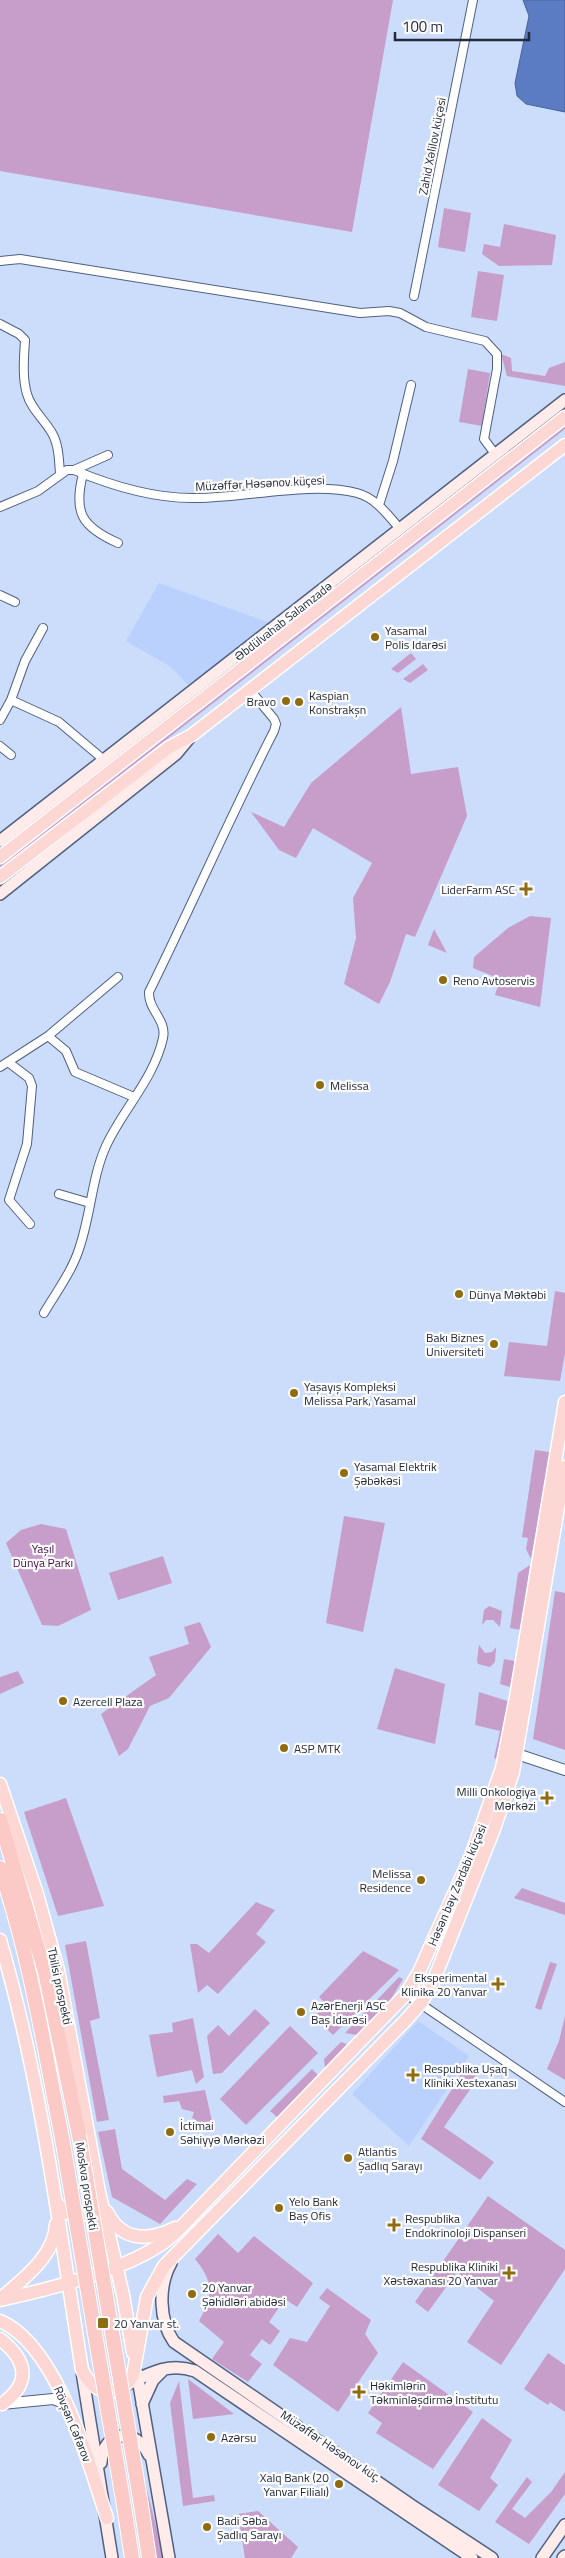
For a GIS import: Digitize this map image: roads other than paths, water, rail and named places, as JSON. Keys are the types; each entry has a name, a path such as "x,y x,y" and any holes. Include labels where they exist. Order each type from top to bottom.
{"highway":[{"name":"Moskva prospekti","path":"0,1820 45,1972 79,2135 150,2558"},
{"name":"Moskva prospekti","path":"0,1868 32,1977 62,2138 132,2558"}],"main road":[{"name":"Əbdülvahab Salamzadə","path":"0,842 565,400"},
{"name":"Əbdülvahab Salamzadə","path":"0,857 565,417"},
{"path":"0,878 168,748 192,735 565,446"},
{"path":"0,894 176,754 192,735"},
{"name":"Həsən bəy Zərdabi küçəsi","path":"0,2300 90,2275 116,2266 156,2248 186,2222 406,1994 419,1972 471,1856 502,1768 516,1697 565,1402"},
{"name":"Həsən bəy Zərdabi küçəsi","path":"132,2382 147,2297 157,2275 181,2246 409,2017 421,2003 433,1982 494,1829 517,1754 565,1467"},
{"name":"Tbilisi prospekti","path":"0,1784 38,1894 58,1970 99,2192"},
{"path":"0,1940 23,2028 56,2202 112,2558"},
{"path":"396,2006 409,2017"},
{"path":"56,2202 67,2214 86,2214 96,2206 99,2192"},
{"path":"99,2192 113,2222 134,2236 149,2238 186,2222"},
{"path":"99,2192 123,2295 135,2364"},
{"path":"0,2300 27,2275 51,2247 56,2228 56,2202"},
{"name":"Müzəffər Həsənov küç.","path":"181,2246 168,2267 163,2288 164,2316 169,2335 184,2350 492,2558"},
{"path":"72,2308 75,2289 83,2279 90,2275 106,2275 113,2279 123,2295"},
{"name":"Rövşən Cəfərov","path":"0,2321 13,2327 23,2335 67,2404 107,2518"},
{"path":"0,2330 21,2340 37,2355"},
{"path":"0,2339 18,2357 23,2375 18,2390 1,2404"},
{"path":"82,2370 90,2384 102,2391 117,2390 170,2367"},
{"path":"142,2404 153,2380 170,2367"},
{"name":"Müzəffər Həsənov küç.","path":"170,2367 185,2368 208,2378 472,2558"},
{"path":"132,2382 142,2404 170,2558"},
{"path":"101,2480 104,2447 112,2439 120,2436 129,2436 143,2444 156,2476"},
{"path":"542,2558 565,2525"}],"street":[{"name":"Zahid Xəlilov küçəsi","path":"414,296 473,0"},
{"path":"0,261 20,259 360,313 389,311 400,313 426,327 485,341 497,354 497,369 484,439 495,454"},
{"path":"0,324 23,336 25,340 24,373 26,394 56,441 60,474"},
{"path":"379,505 393,461 411,385"},
{"path":"0,506 38,491 67,470 74,470 108,455"},
{"name":"Müzəffər Həsənov küçesi","path":"74,470 128,489 185,497 321,490 357,493 379,505 400,529"},
{"path":"83,474 79,495 82,515 95,532 118,543"},
{"path":"0,595 15,602"},
{"path":"0,720 11,700 25,661 43,628"},
{"path":"44,1312 71,1269 80,1245 106,1146 134,1097 151,1073 163,1037 162,1022 151,1005 149,992 191,906 236,805 274,731 276,724 274,719 250,690"},
{"path":"11,700 59,722 104,760"},
{"path":"0,746 11,755"},
{"path":"0,1067 48,1036 118,977"},
{"path":"48,1036 66,1051 75,1072 134,1097"},
{"path":"8,1062 30,1078 32,1086 27,1144 9,1200 30,1224"},
{"path":"60,1194 90,1203"},
{"path":"517,1754 565,1770"},
{"path":"406,1994 565,2102"},
{"path":"1,2404 46,2399 60,2400 67,2404"}],"water":[{"path":"523,0 565,0 565,112 526,104 517,96 515,83 529,16"}],"place":[{"name":"Yasamal Polis Idarəsi","path":"375,637"},
{"name":"Bravo","path":"286,701"},
{"name":"Kaspian Konstrakşn","path":"299,702"},
{"name":"LiderFarm ASC","path":"526,889"},
{"name":"Reno Avtoservis","path":"443,980"},
{"name":"Melissa","path":"320,1085"},
{"name":"Dünya Məktəbi","path":"459,1294"},
{"name":"Bakı Biznes Universiteti","path":"494,1344"},
{"name":"Yaşayış Kompleksi Melissa Park, Yasamal","path":"294,1393"},
{"name":"Yasamal Elektrik Şəbəkəsi","path":"344,1473"},
{"name":"Azercell Plaza","path":"63,1701"},
{"name":"ASP MTK","path":"284,1748"},
{"name":"Milli Onkologiya Mərkəzi","path":"547,1798"},
{"name":"Melissa Residence","path":"421,1880"},
{"name":"Eksperimental Klinika 20 Yanvar","path":"498,1984"},
{"name":"AzərEnerji ASC Baş İdarəsi","path":"301,2012"},
{"name":"Respublika Uşaq Kliniki Xestexanası","path":"413,2075"},
{"name":"İctimai Səhiyyə Mərkəzi","path":"170,2132"},
{"name":"Atlantis Şadlıq Sarayı","path":"348,2158"},
{"name":"Yelo Bank Baş Ofis","path":"279,2208"},
{"name":"Respublika Endokrinoloji Dispanseri","path":"394,2225"},
{"name":"Respublika Kliniki Xəstəxanası 20 Yanvar","path":"509,2273"},
{"name":"20 Yanvar Şəhidləri abidəsi","path":"192,2294"},
{"name":"20 Yanvar st.","path":"103,2323"},
{"name":"Həkimlərin Təkminləşdirmə İnstitutu","path":"359,2392"},
{"name":"Azərsu","path":"211,2437"},
{"name":"Xalq Bank (20 Yanvar Filialı)","path":"339,2484"},
{"name":"Badi Səba Şadlıq Sarayı","path":"207,2527"}],"park label":[{"name":"Yaşıl Dünya Parkı","path":"43,1555"}]}
